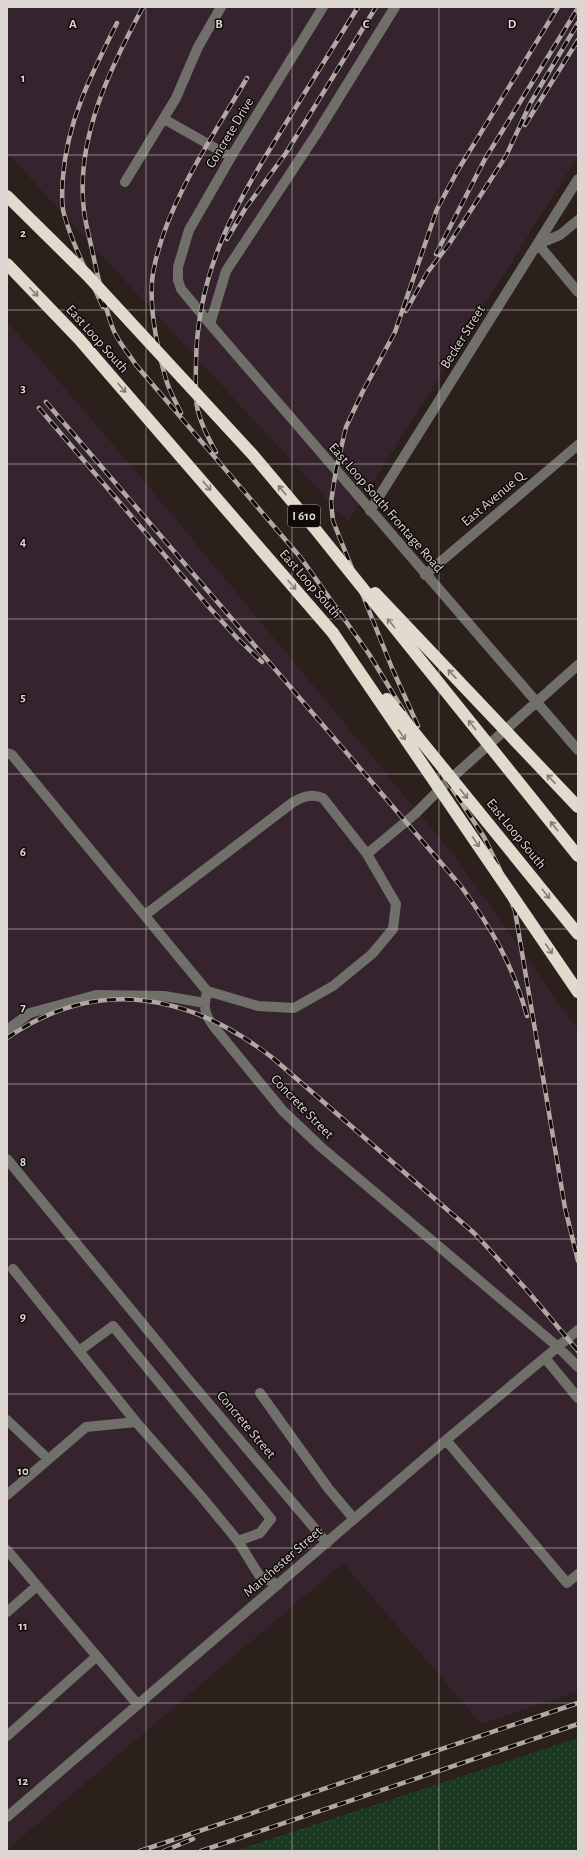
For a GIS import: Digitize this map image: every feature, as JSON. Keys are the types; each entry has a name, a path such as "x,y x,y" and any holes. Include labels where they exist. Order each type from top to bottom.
{"highway":[{"name":"I 610","path":"7,196 87,275 253,455 316,530 578,856"},
{"name":"East Loop South","path":"7,264 79,339 333,633 578,934"},
{"path":"316,530 578,807"},
{"path":"333,633 578,992"}],"street":[{"path":"125,182 176,98 198,47 221,7"},
{"name":"Concrete Drive","path":"178,280 178,268 189,230 231,157 323,7"},
{"path":"210,324 226,271 317,133 396,7"},
{"path":"164,119 231,157"},
{"name":"Becker Street","path":"370,511 578,179"},
{"path":"578,220 560,235 538,244 578,292"},
{"name":"East Loop South Frontage Road","path":"178,280 181,289 210,324 425,575 578,750"},
{"name":"East Avenue Q","path":"425,575 578,445"},
{"path":"367,854 416,814 447,782 578,665"},
{"path":"7,753 12,755 207,991 258,1006 294,1008 333,986 372,954 392,929 396,904 367,854 322,798 316,795 304,796 292,803 145,915"},
{"path":"7,1030 30,1013 96,995 164,996 205,1003 207,991"},
{"name":"Concrete Street","path":"205,1003 205,1009 208,1017 215,1028 283,1111 321,1146 558,1347 578,1367"},
{"name":"Concrete Street","path":"7,1159 188,1379 327,1543"},
{"path":"13,1269 136,1422 238,1541 260,1575 278,1585"},
{"path":"80,1351 113,1326 271,1519 260,1533 238,1541"},
{"name":"Manchester Street","path":"7,1817 446,1440 578,1330"},
{"path":"545,1358 578,1398"},
{"path":"260,1393 328,1488 354,1519"},
{"path":"7,1420 48,1459"},
{"path":"7,1495 86,1427 136,1422"},
{"path":"446,1440 567,1583 578,1574"},
{"path":"7,1550 138,1705"},
{"path":"7,1612 37,1586"},
{"path":"7,1736 97,1656"}],"shaded area":[{"path":"7,7 578,7 578,156 348,522 7,153"},
{"path":"7,321 134,469 456,858 578,1030 578,1691 481,1724 343,1563 7,1850"}],"green space":[{"path":"578,1738 578,1851 234,1851"}],"railway":[{"path":"143,7 107,80 90,131 85,158 83,184 84,211 100,285 110,321 118,339 136,365 301,558 369,654 434,761 484,837 500,870 515,911 565,1208 578,1261"},
{"path":"216,452 206,433 196,399 198,329 204,296 212,266 223,236 252,180 358,7"},
{"path":"227,239 245,209 286,153 376,7"},
{"path":"418,726 392,668 333,521 331,502 336,470 346,427 363,391 395,332 437,209 458,170 558,7"},
{"path":"436,254 485,159 578,8"},
{"path":"103,307 72,238 62,205 62,186 65,156 75,117 90,79 117,23"},
{"path":"406,311 427,273 449,244 506,156 531,102 578,23"},
{"path":"525,125 578,40"},
{"path":"181,413 167,383 156,339 152,309 152,280 154,268 160,243 180,194 206,146 247,78"},
{"path":"46,402 460,885 482,916 500,947 515,980 527,1016"},
{"path":"39,408 208,606 237,638 262,662"},
{"path":"7,1038 41,1018 75,1006 110,1000 144,1000 177,1007 210,1019 242,1037 274,1059 474,1233 526,1289 578,1351"},
{"path":"140,1851 578,1703"},
{"path":"201,1851 578,1724"},
{"path":"164,1851 193,1839"}]}
